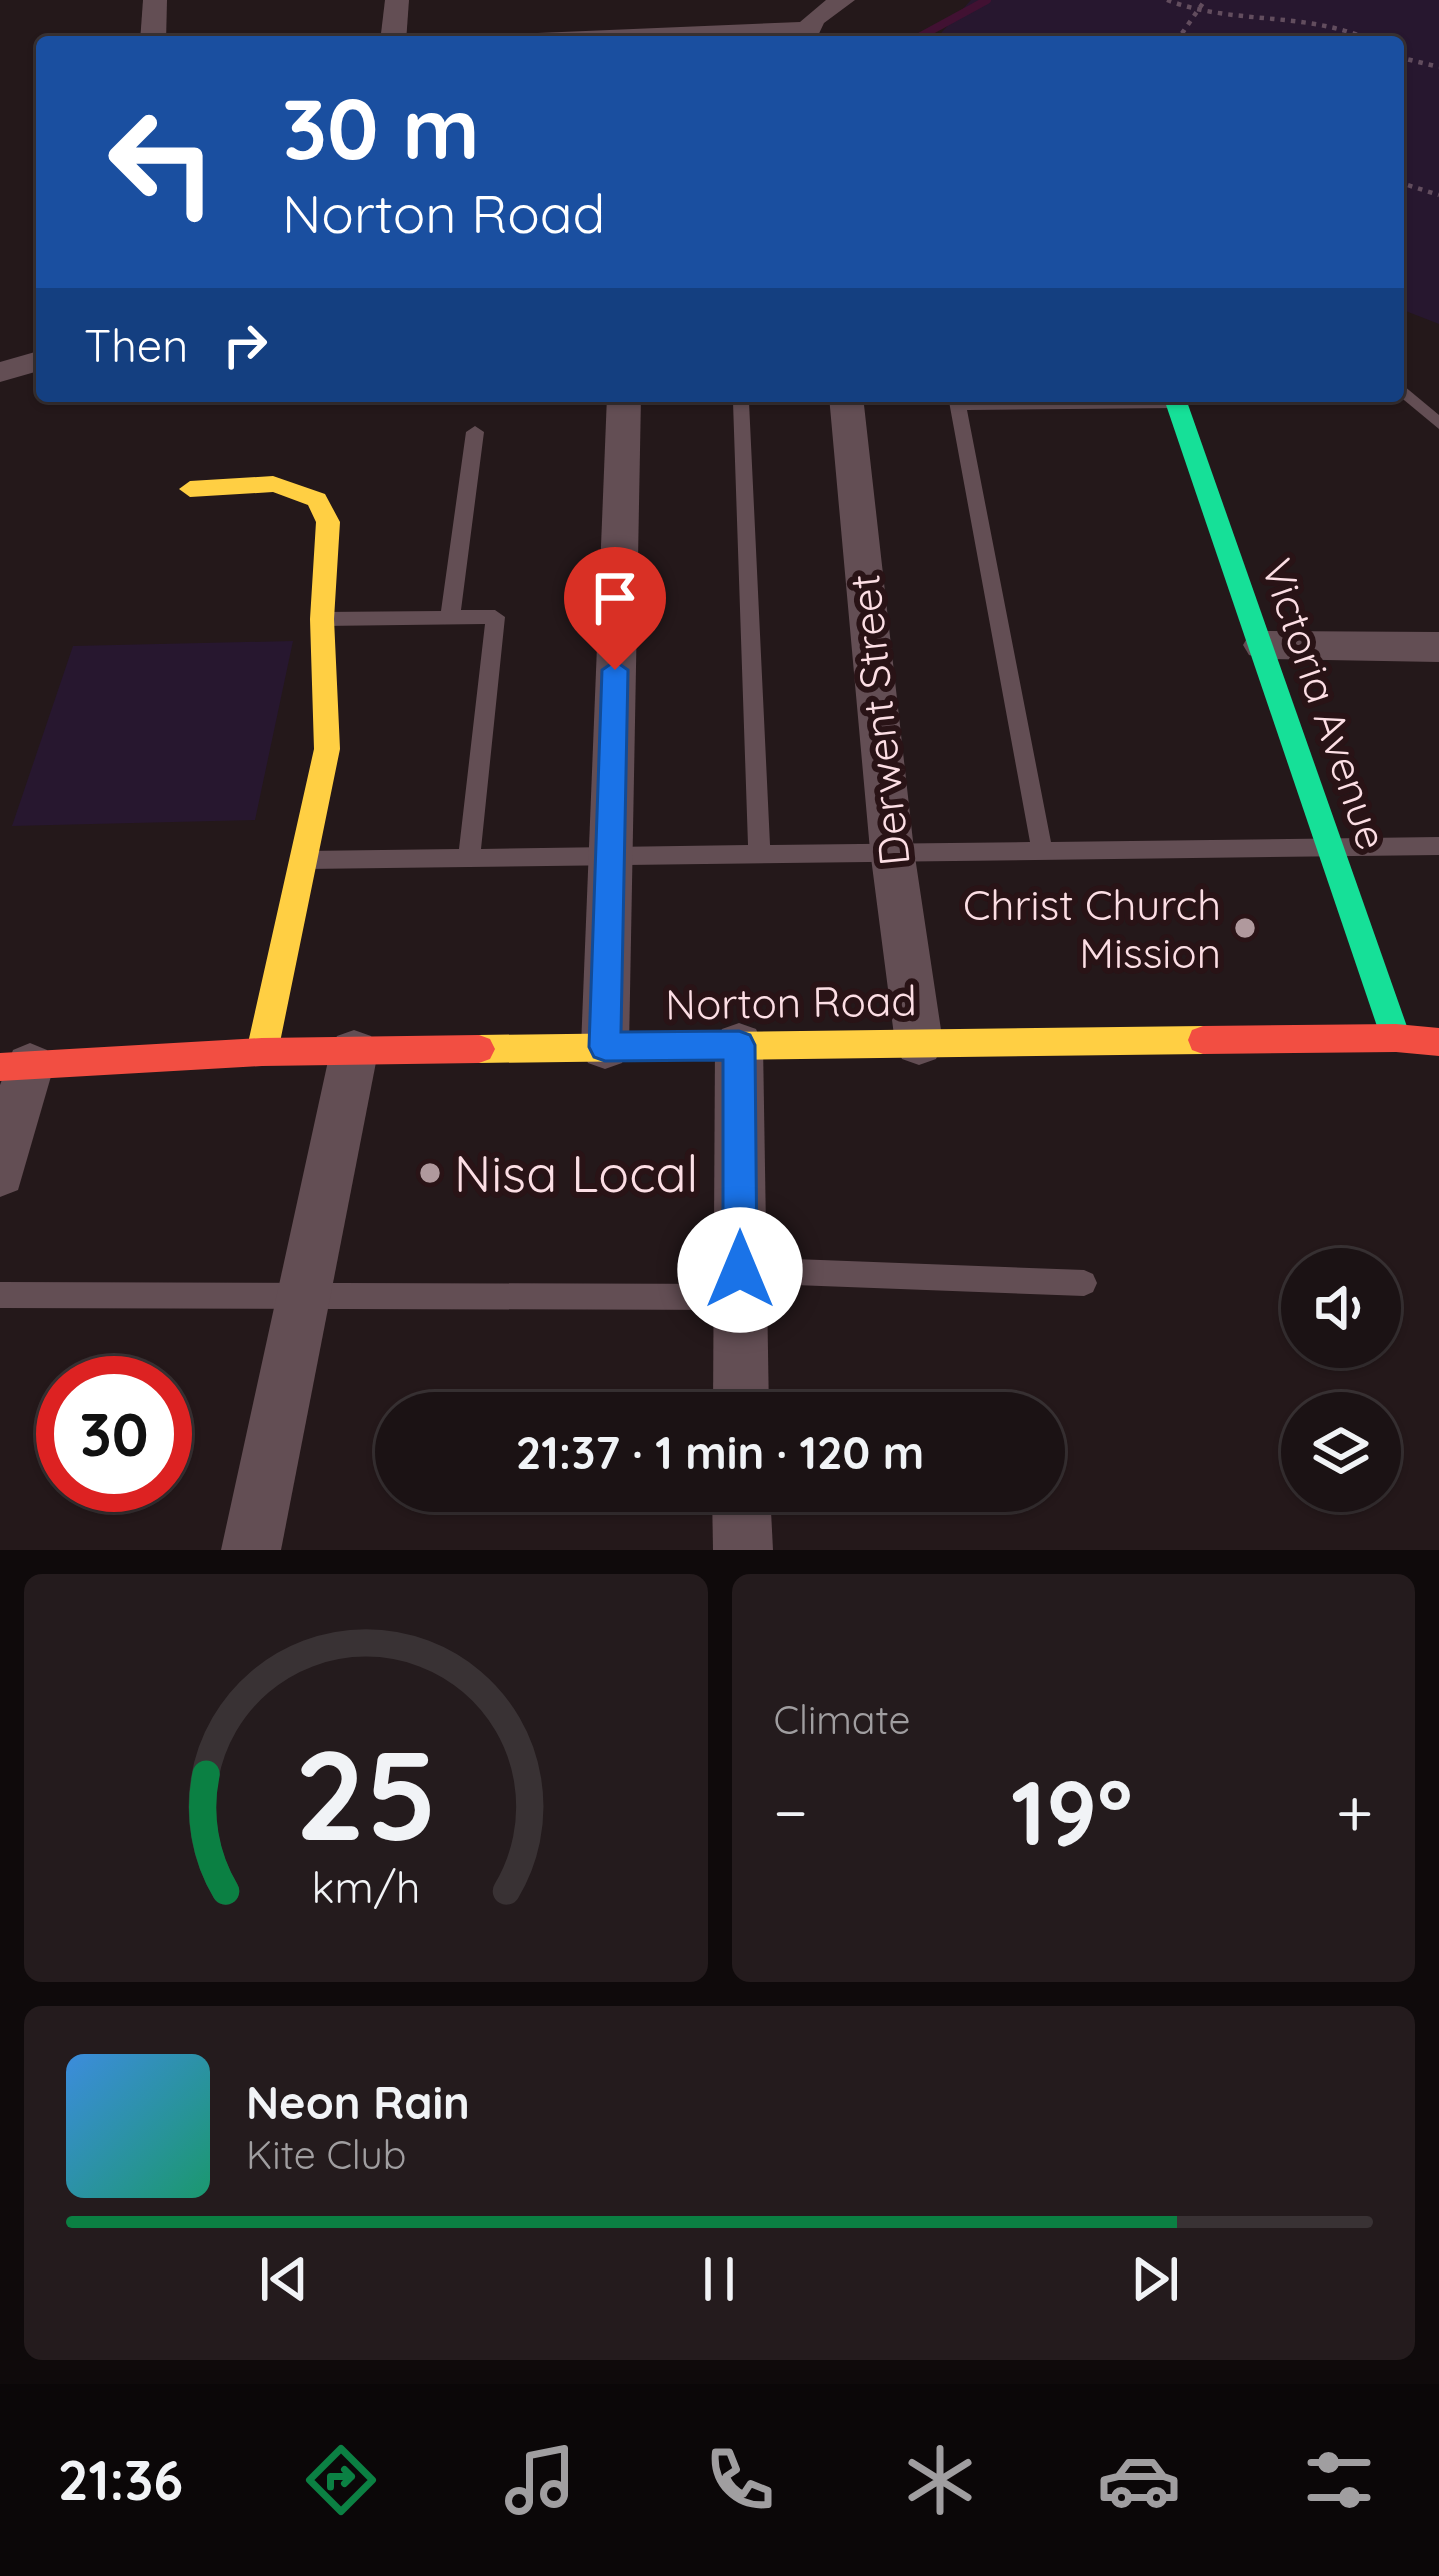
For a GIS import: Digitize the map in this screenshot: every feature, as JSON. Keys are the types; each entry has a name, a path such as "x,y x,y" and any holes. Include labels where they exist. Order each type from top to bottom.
{"street":[{"path":"153,36 155,0"},
{"path":"393,36 397,0"},
{"path":"561,36 648,25 804,35 843,0"},
{"path":"0,372 36,362"},
{"path":"605,1047 624,402"},
{"name":"Derwent Street","path":"847,402 892,850 919,1042"},
{"name":"Victoria Avenue","path":"1176,402 1396,1039"},
{"path":"190,488 273,484 317,500 328,522 322,619 327,749 262,1052"},
{"path":"1263,645 1439,647"},
{"name":"Norton Road","path":"15,1066 262,1052 919,1042 1439,1042"},
{"path":"739,1045 740,1392"},
{"path":"251,1550 353,1052"},
{"path":"0,1172 15,1066"},
{"path":"741,1512 742,1550"}],"lane":[{"path":"1404,392 1439,424"},
{"path":"741,402 758,854"},
{"path":"957,402 1042,850"},
{"path":"450,618 475,432"},
{"path":"322,619 495,617 469,858"},
{"path":"304,860 1439,846"},
{"path":"0,1295 1084,1283"}],"path":[{"path":"1167,0 1194,14 1282,18 1345,28 1362,36"},
{"path":"1179,36 1205,0"},
{"path":"1404,58 1439,67"},
{"path":"1404,184 1439,195"}],"shaded area":[{"path":"971,0 1439,0 1439,324 1404,310 1404,36 938,36"},
{"path":"293,641 255,820 12,826 73,646"}],"waterway":[{"path":"921,36 987,0"}],"traffic: fast":[{"path":"1176,402 1396,1038"}],"traffic: slow":[{"path":"190,489 273,484 292,488 317,500 328,522 322,619 327,749 262,1052"},
{"path":"479,1049 1203,1040"}],"traffic: jam":[{"path":"1203,1040 1396,1038 1439,1042"},
{"path":"0,1067 262,1052 479,1049"}],"place":[{"name":"Christ Church Mission","path":"1245,928"},
{"name":"Nisa Local","path":"430,1173"}],"route":[{"path":"615,670 605,1047 739,1045 740,1270"}]}
